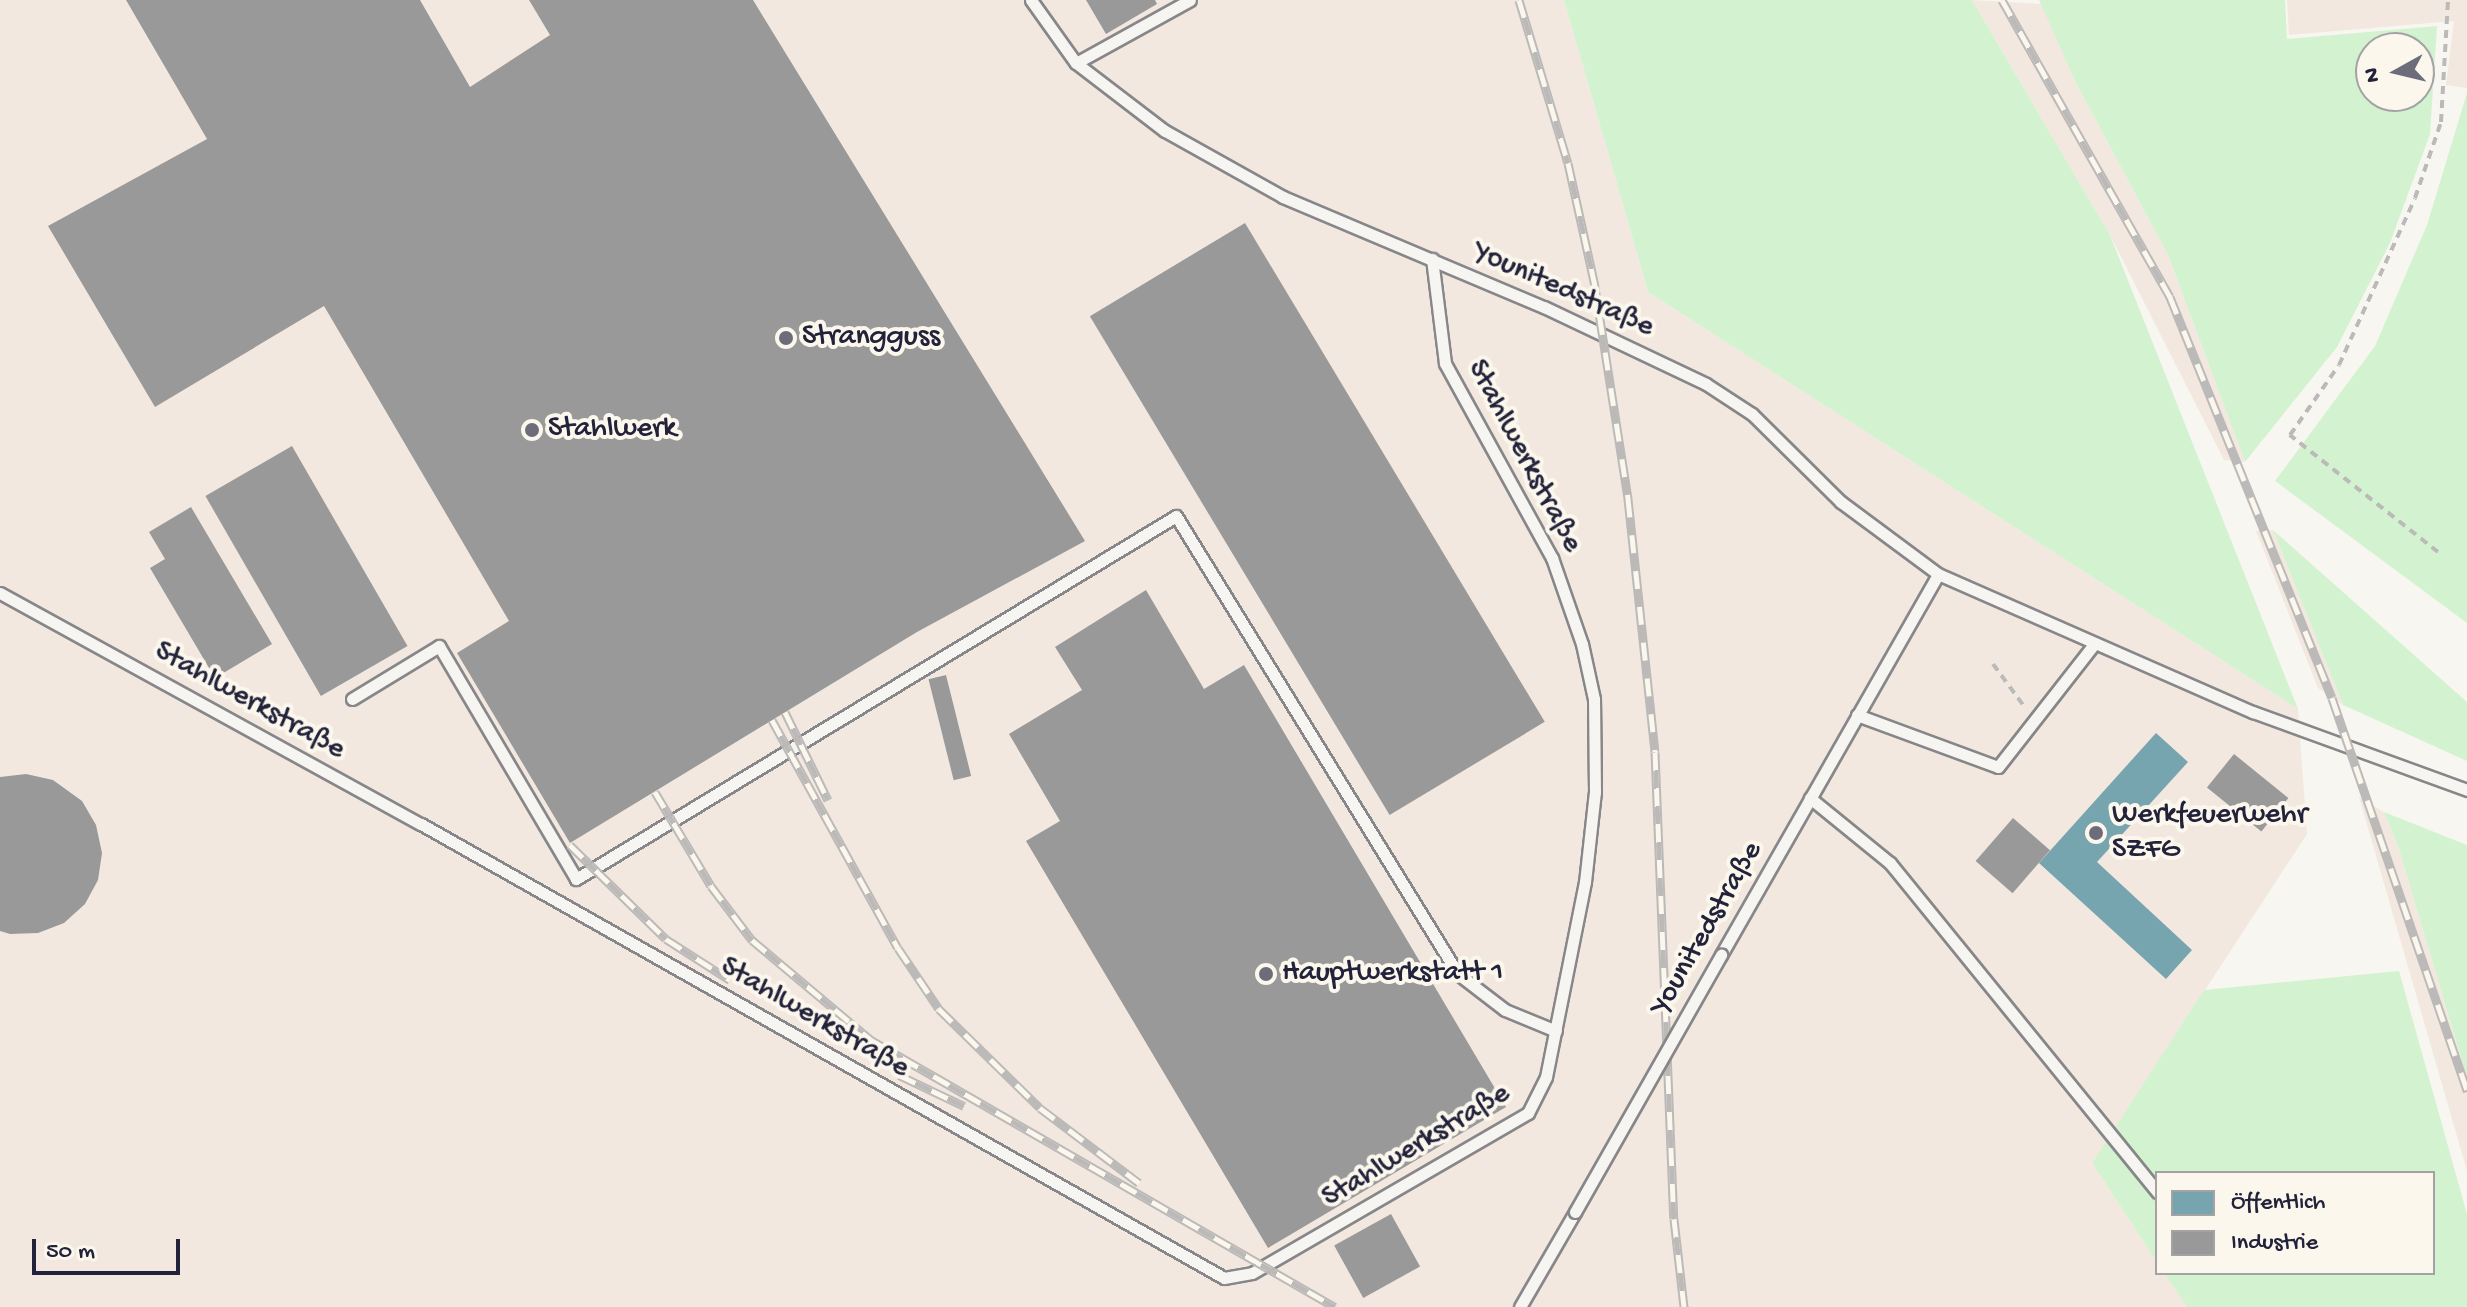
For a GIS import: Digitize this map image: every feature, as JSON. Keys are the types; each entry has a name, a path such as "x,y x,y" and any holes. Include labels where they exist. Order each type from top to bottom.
{"lane":[{"path":"1031,0 1076,63 1109,92 1223,168 1432,259"},
{"path":"1076,63 1190,0"},
{"name":"Younitedstraße","path":"1432,259 1706,384 1752,414 1841,502 1938,574 2253,712 2467,790"},
{"name":"Stahlwerkstraße","path":"0,593 421,824 1224,1278 1252,1273 1528,1113 1546,1077 1585,882 1595,792 1594,699 1582,644 1552,558 1445,363 1432,259"},
{"name":"Stahlwerkstraße","path":"352,699 439,646 576,879 1176,516 1458,974 1505,1010 1556,1031"},
{"name":"Younitedstraße","path":"1520,1307 1938,574"},
{"path":"1857,715 1998,767 2095,643"},
{"path":"1810,798 1890,863 2155,1190"}],"path":[{"path":"2438,552 2290,435 2339,365 2415,198 2441,122 2448,0"},
{"path":"1993,664 2034,720"}],"shaded area":[{"path":"0,0 1564,0 1648,292 2298,709 2307,834 2092,1163 2155,1259 2155,1275 2165,1275 2187,1307 0,1307"},
{"path":"1972,0 2042,4 2076,83 2168,255 2245,462 2224,460 2110,235"},
{"path":"2287,0 2467,0 2467,88 2446,85 2454,21 2289,35"},
{"path":"2273,530 2343,705 2318,688 2256,531"},
{"path":"2359,797 2384,812 2399,849 2467,1078 2467,1171"}],"green space":[{"path":"1564,0 1972,0 2110,235 2298,709 1648,292"},
{"path":"2039,0 2285,0 2287,39 2355,33 2355,112 2431,112 2430,134 2390,243 2337,347 2245,462 2168,255 2076,83"},
{"path":"2437,26 2435,57 2435,32 2368,32"},
{"path":"2467,93 2467,623 2275,481 2375,346 2427,225"},
{"path":"2273,530 2467,702 2467,761 2343,705"},
{"path":"2384,812 2467,845 2467,1078 2399,849"},
{"path":"2399,971 2467,1214 2467,1307 2187,1307 2165,1275 2435,1275 2435,1171 2155,1171 2155,1259 2092,1163 2204,990"}],"building: Öffentlich":[{"path":"2156,733 2188,762 2097,862 2192,950 2166,979 2039,863"}],"building: Industrie":[{"name":"Stahlwerk","path":"126,0 420,0 470,87 550,35 529,0 753,0 1085,541 917,632 570,843 457,653 509,621 324,306 155,407 48,226 207,139"},
{"path":"1086,0 1155,0 1157,4 1106,34"},
{"path":"1245,223 1545,722 1390,815 1090,316"},
{"path":"292,446 408,646 321,696 205,496"},
{"path":"191,507 272,644 215,678 150,568 165,559 149,532"},
{"name":"Hauptwerkstatt 1","path":"1146,590 1204,689 1244,665 1506,1107 1268,1248 1026,841 1060,821 1009,734 1082,690 1055,647"},
{"path":"946,675 971,776 954,780 929,679"},
{"path":"2234,754 2288,798 2261,831 2207,787"},
{"path":"26,774 53,780 82,801 96,825 102,853 98,880 85,904 64,923 38,933 10,934 0,931 0,777"},
{"path":"2013,818 2050,850 2013,893 1976,861"},
{"path":"1391,1214 1420,1266 1363,1298 1334,1246"}],"railway":[{"path":"1519,0 1568,163 1594,281 1628,499 1655,752 1674,1219 1684,1307"},
{"path":"2002,0 2170,297 2332,698 2467,1091"},
{"path":"785,712 828,800"},
{"path":"772,720 898,948 939,1009 1040,1108 1139,1183"},
{"path":"655,792 711,886 752,940 871,1040 1335,1307"},
{"path":"570,845 666,939 730,980"},
{"path":"899,1075 964,1106"}],"place":[{"name":"Strangguss","path":"786,338"},
{"name":"Stahlwerk","path":"532,430"},
{"name":"Werkfeuerwehr SZFG","path":"2096,833"},
{"name":"Hauptwerkstatt 1","path":"1266,974"}]}
